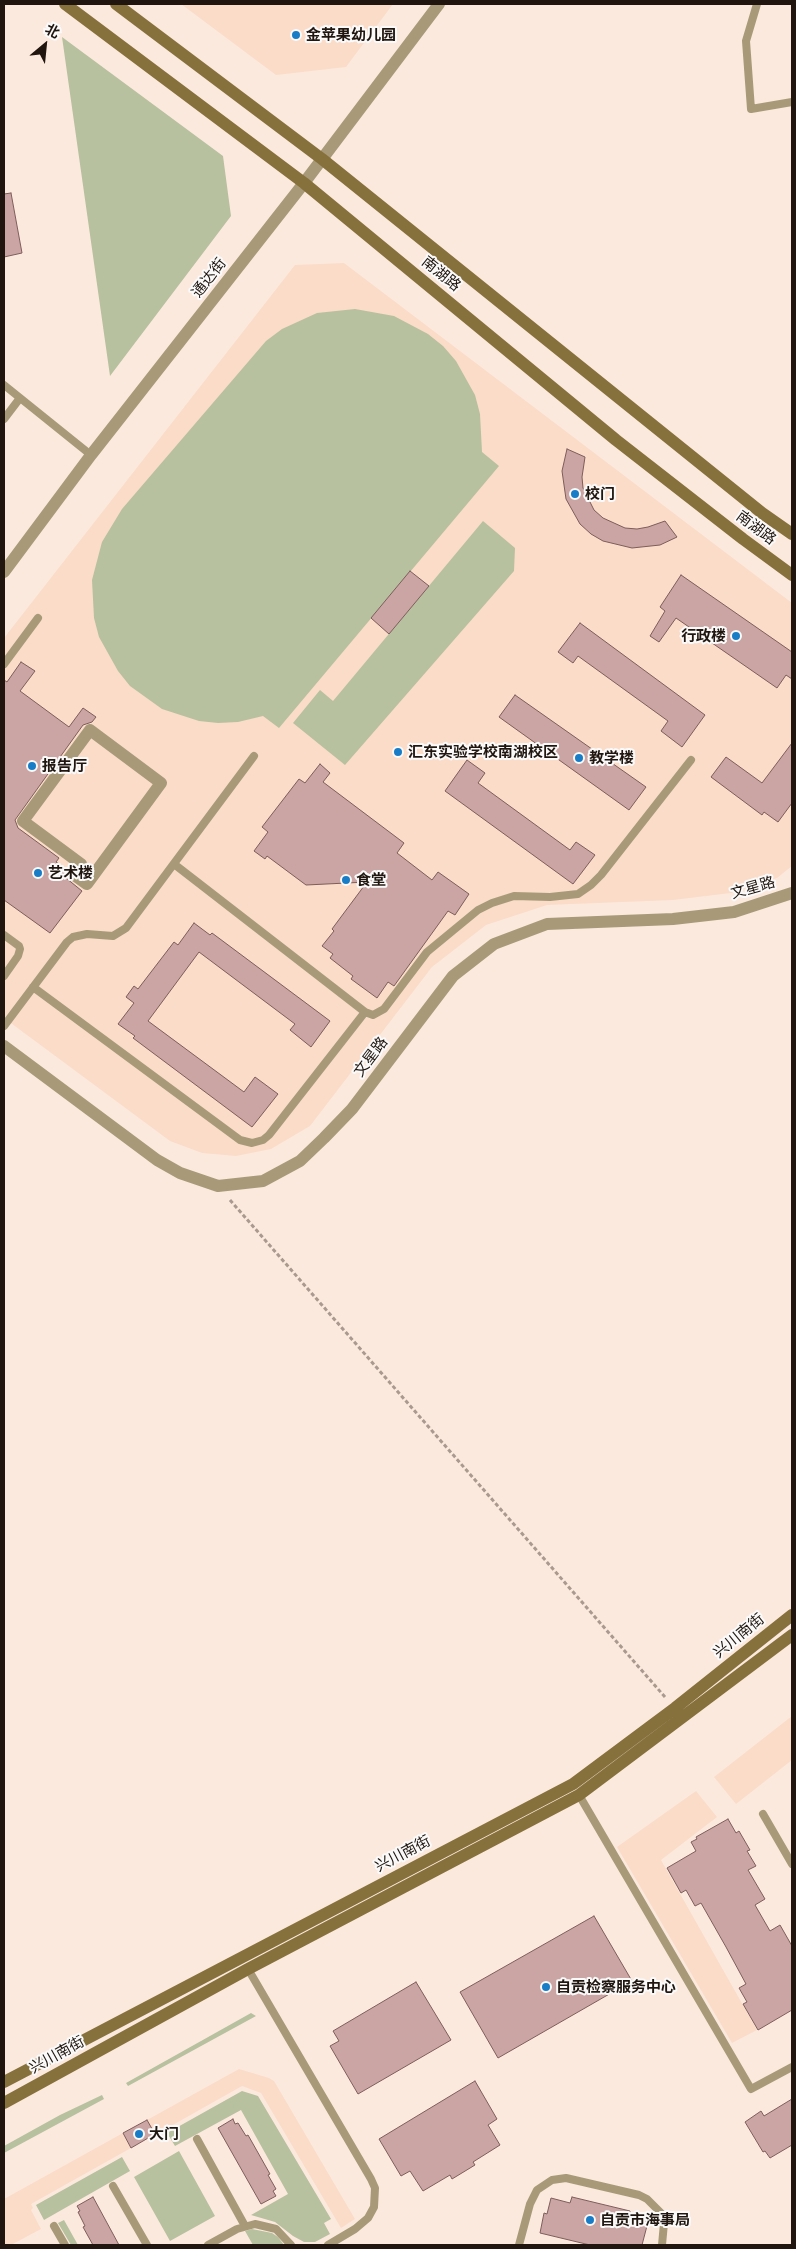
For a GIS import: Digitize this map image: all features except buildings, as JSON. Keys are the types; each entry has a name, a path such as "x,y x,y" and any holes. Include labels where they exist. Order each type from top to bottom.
{"street":[{"name":"南湖路","path":"65,4 304,183 616,440 792,575"},
{"name":"南湖路","path":"116,4 322,159 762,512 792,534"},
{"name":"通达街","path":"4,572 91,455 304,183 439,4"},
{"path":"90,730 161,783 87,884 73,874 81,864 23,820 90,730"},
{"name":"文星路","path":"4,1046 157,1160 180,1173 218,1186 263,1181 300,1161 352,1109 453,976 494,944 547,924 673,919 734,912 792,893"},
{"name":"兴川南街","path":"4,2082 573,1784 675,1708 792,1615"},
{"name":"兴川南街","path":"4,2103 248,1969 579,1795 792,1635"}],"lane":[{"path":"757,4 746,41 751,109 792,102"},
{"path":"4,386 91,455"},
{"path":"4,419 20,398"},
{"path":"4,664 38,618"},
{"path":"4,1026 67,942 73,937 87,934 113,936 126,928 254,756"},
{"path":"174,864 365,1012 373,1015 384,1009 427,952 478,910 514,896 550,897 578,894 590,885 601,875 691,760"},
{"path":"4,935 19,946 20,949 18,956 4,976"},
{"path":"33,987 240,1140 252,1143 263,1140 269,1135 365,1012"},
{"path":"579,1795 751,2089 792,2067"},
{"path":"763,1814 792,1864"},
{"path":"248,1969 375,2188 374,2207 368,2218 356,2229 328,2245"},
{"path":"197,2139 245,2226"},
{"path":"519,2245 530,2204 537,2190 552,2180 566,2178 639,2195 647,2199 660,2213 664,2223 662,2245"},
{"path":"113,2186 146,2245"},
{"path":"208,2245 245,2226 255,2224 270,2226 282,2234 291,2245"},
{"path":"54,2226 65,2245"}],"path":[{"path":"218,1186 675,1708"}],"shaded area":[{"name":"金苹果幼儿园","path":"181,4 393,4 346,67 276,75"},
{"name":"汇东实验学校南湖校区","path":"344,263 792,603 792,866 777,878 731,893 673,900 547,905 486,925 432,967 310,1126 271,1149 236,1156 202,1153 170,1141 4,1018 4,638 295,265"},
{"path":"792,1716 792,1760 736,1804 714,1777"},
{"path":"696,1791 717,1817 661,1860 757,2030 732,2043 617,1847"},
{"path":"239,2069 274,2081 355,2219 341,2228 261,2093 242,2086 155,2135 147,2120"},
{"path":"123,2133 131,2148 31,2204 33,2208 31,2210 41,2229 11,2245 4,2245 4,2199"}],"green space":[{"path":"62,37 223,156 231,216 110,376"},
{"path":"355,309 394,316 428,334 443,346 456,361 475,395 480,414 482,452 499,466 279,728 263,716 238,722 218,723 199,721 162,709 130,686 118,671 99,637 94,618 92,580 102,542 122,509 266,341 282,329 317,313"},
{"path":"483,521 515,548 514,571 345,765 293,723 320,690 333,701"},
{"path":"251,2013 256,2016 128,2086 126,2083"},
{"path":"242,2091 258,2096 331,2219 324,2223 330,2234 315,2242 304,2242 275,2222 251,2215 288,2194 241,2110 175,2146 167,2133"},
{"path":"102,2095 104,2099 4,2153 4,2146 60,2115"},
{"path":"179,2151 215,2216 170,2241 134,2177"},
{"path":"122,2157 130,2171 44,2220 36,2205"},
{"path":"64,2220 78,2245 71,2245 58,2223"},
{"path":"252,2229 272,2233 284,2245 253,2245 245,2231"}],"place":[{"name":"金苹果幼儿园","path":"296,35"},
{"name":"校门","path":"575,494"},
{"name":"行政楼","path":"736,636"},
{"name":"汇东实验学校南湖校区","path":"398,752"},
{"name":"教学楼","path":"579,758"},
{"name":"报告厅","path":"32,766"},
{"name":"艺术楼","path":"38,873"},
{"name":"食堂","path":"346,880"},
{"name":"自贡检察服务中心","path":"546,1987"},
{"name":"大门","path":"139,2134"},
{"name":"自贡市海事局","path":"590,2220"}]}
